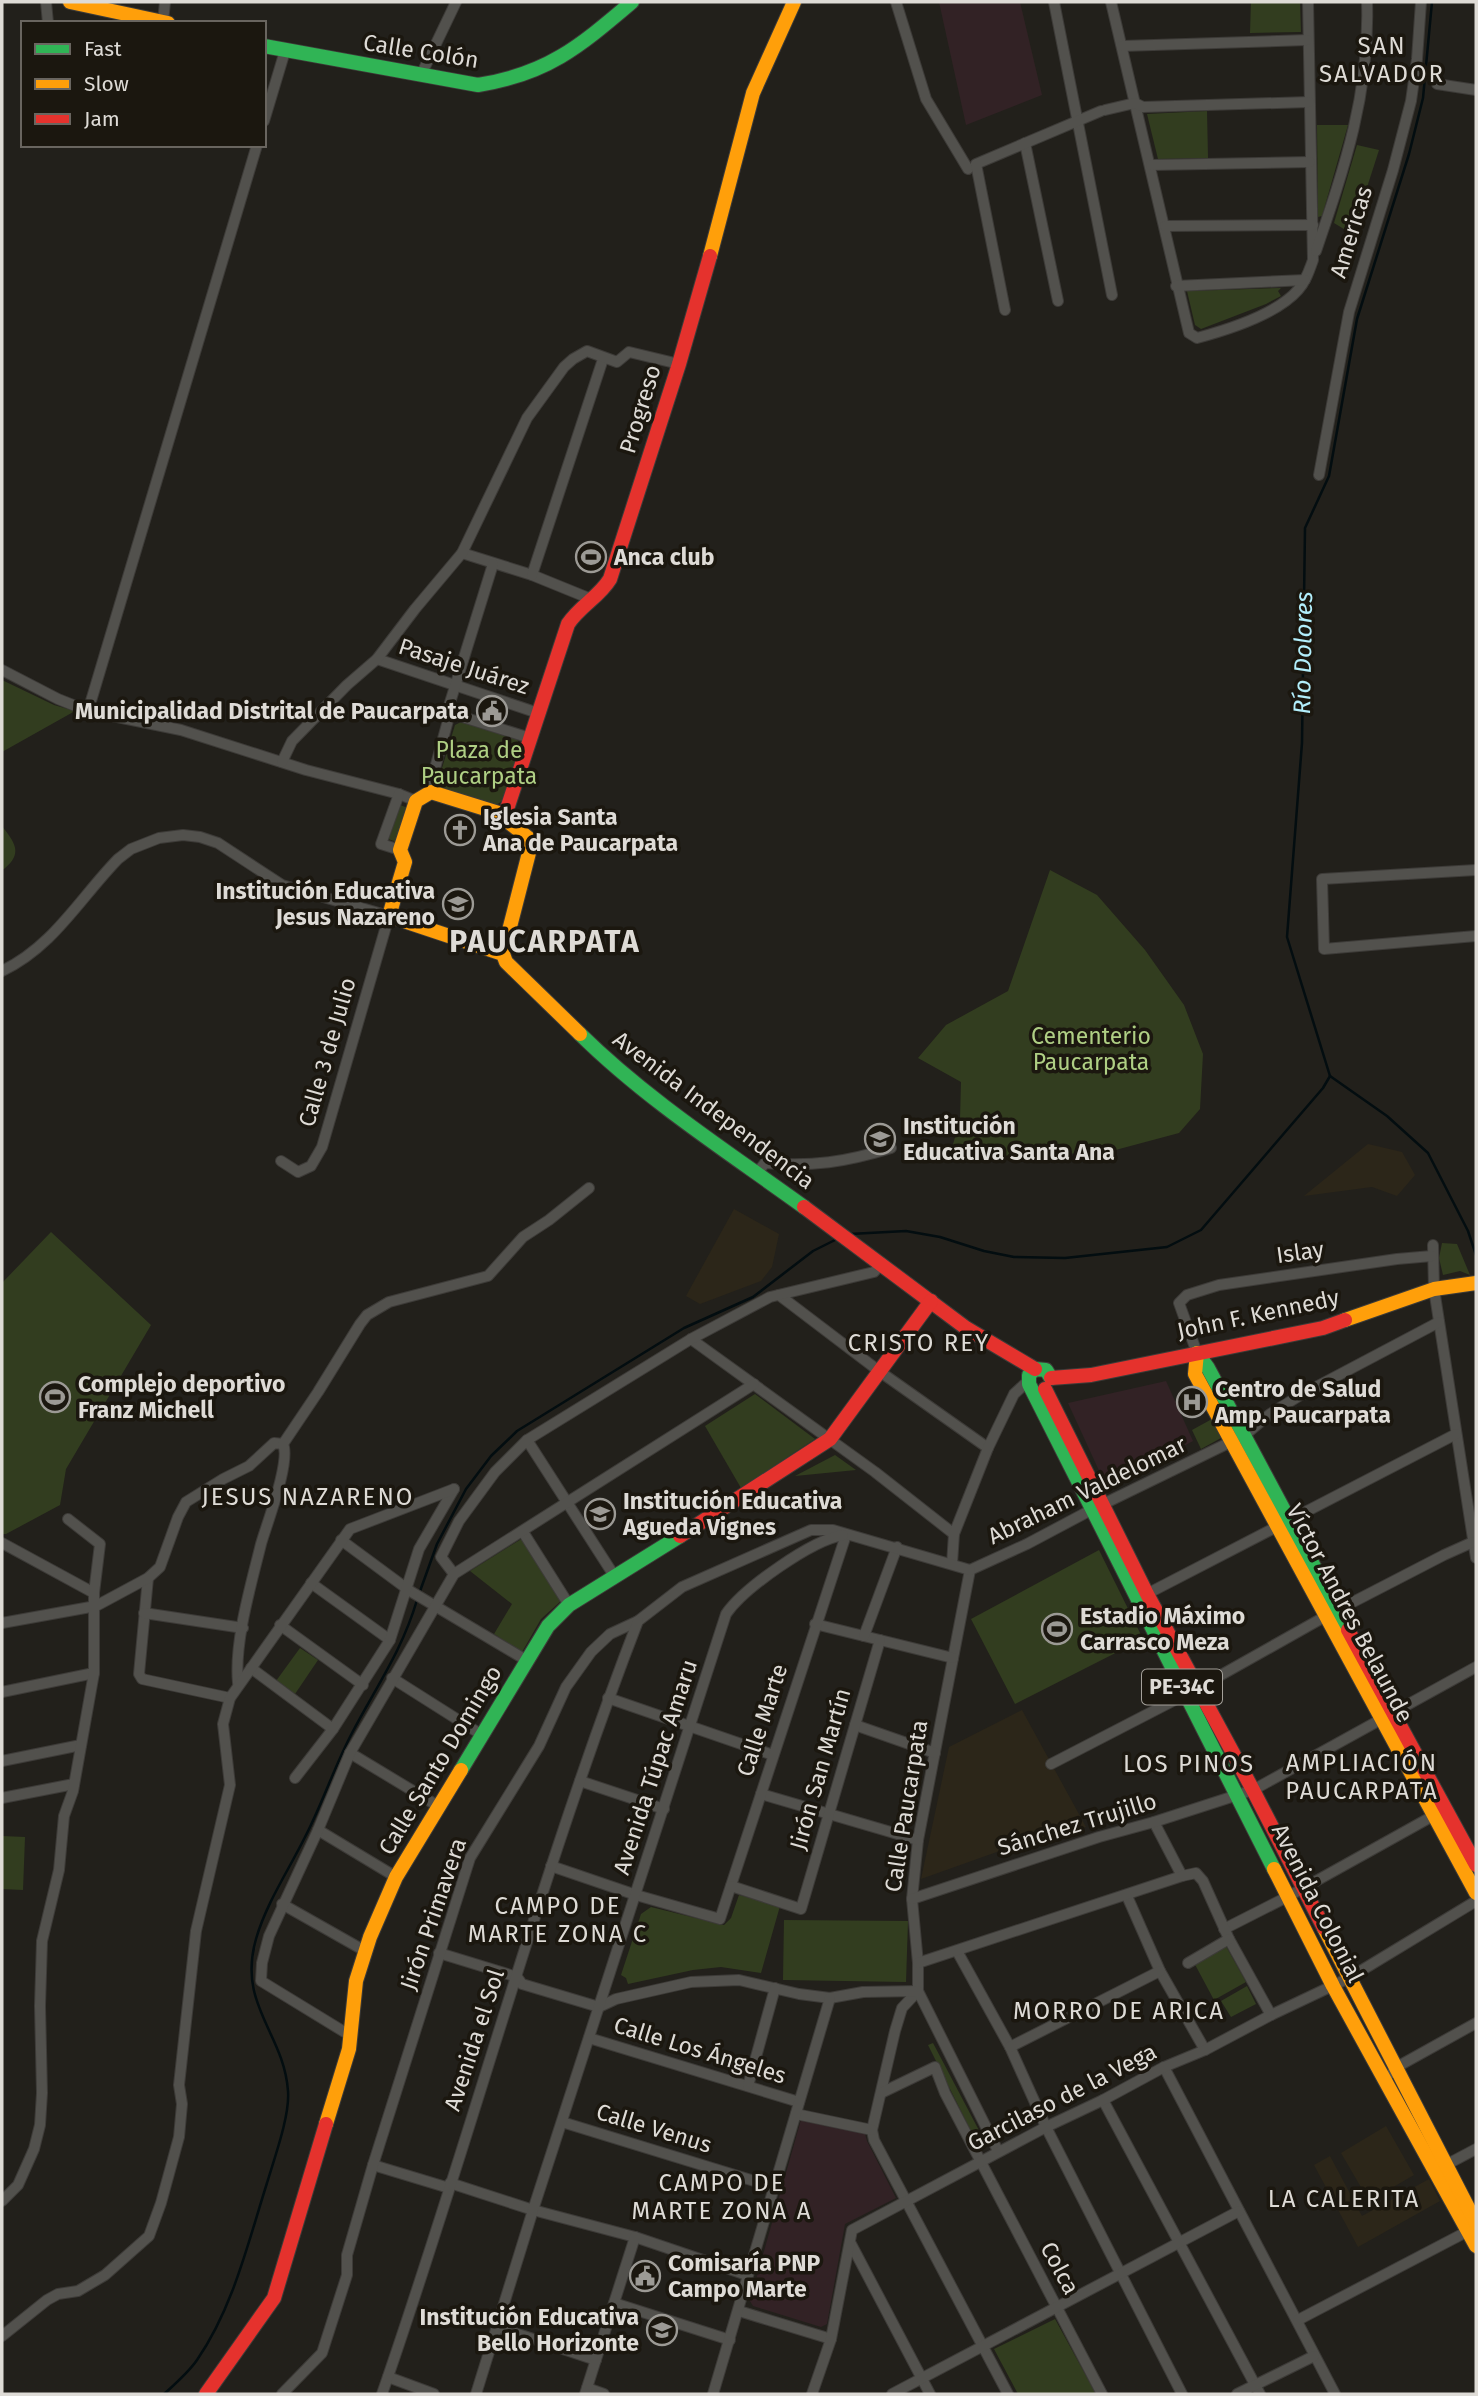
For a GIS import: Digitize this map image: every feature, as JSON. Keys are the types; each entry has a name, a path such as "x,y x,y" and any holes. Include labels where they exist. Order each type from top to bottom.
{"main road":[{"path":"70,2 161,21"},
{"name":"Calle Colón","path":"266,46 478,85 514,80 543,69 584,44 632,2"},
{"name":"Progreso","path":"505,815 568,624 572,616 591,599 604,592 610,579 678,364 735,166 753,93 794,2"},
{"path":"431,792 505,815 514,829 527,835 532,841 503,954 389,916 405,862 400,850 416,801 431,792"},
{"name":"Avenida Independencia","path":"503,954 506,962 598,1052 662,1104 756,1174 806,1207 966,1328 1011,1356 1037,1380"},
{"name":"John F. Kennedy","path":"1037,1380 1091,1375 1323,1328 1434,1289 1474,1283"},
{"name":"Calle Santo Domingo","path":"206,2394 274,2298 351,2036 356,1981 365,1951 396,1877 548,1626 569,1605 765,1483 830,1439 931,1301"},
{"name":"Víctor Andres Belaunde","path":"1197,1353 1195,1374 1239,1438 1440,1812 1476,1893"},
{"name":"Avenida Colonial","path":"1037,1380 1334,1986 1391,2075 1474,2227 1476,2246"},
{"name":"Avenida Colonial","path":"1191,1691 1253,1790 1349,1978 1391,2075"},
{"name":"Víctor Andres Belaunde","path":"1440,1812 1476,1864"}],"street":[{"path":"46,2 48,21"},
{"path":"165,2 166,21"},
{"path":"421,75 456,2"},
{"path":"896,2 926,99 968,169"},
{"path":"1054,2 1112,295"},
{"path":"1111,2 1189,333 1197,338 1265,314 1296,293 1305,281 1358,116 1367,59 1367,2"},
{"path":"1308,2 1313,260"},
{"name":"Americas","path":"1319,475 1349,312 1393,170 1410,101 1417,60 1421,2"},
{"path":"1122,46 1307,40"},
{"path":"266,114 285,51"},
{"path":"1437,84 1476,90"},
{"path":"1005,310 976,164 1077,120 1135,103 1143,107 1309,102"},
{"path":"1025,143 1058,301"},
{"path":"88,711 256,147"},
{"path":"1151,165 1310,162"},
{"path":"1165,226 1313,225"},
{"path":"1177,286 1305,281"},
{"path":"282,762 292,741 347,685 377,659 462,553 527,418 554,381 578,355 587,351 617,362 629,352 678,364"},
{"path":"532,575 603,359"},
{"path":"462,553 532,575 591,599"},
{"path":"431,792 455,685 493,564"},
{"name":"Pasaje Juárez","path":"377,659 538,713"},
{"path":"2,670 88,711 181,730 416,801"},
{"path":"450,713 530,738"},
{"path":"399,794 381,844 400,850"},
{"path":"2,971 33,953 53,935 118,859 131,849 159,838 183,835 210,840 282,885 389,916"},
{"path":"1476,870 1322,879 1324,949 1476,936"},
{"name":"Calle 3 de Julio","path":"281,1161 299,1172 311,1166 322,1147 389,916"},
{"path":"756,1174 765,1163 828,1163 854,1159 891,1148"},
{"path":"283,1444 367,1315 389,1302 488,1276 523,1237 589,1188"},
{"name":"Islay","path":"1179,1303 1187,1295 1219,1285 1397,1259 1432,1250 1434,1289"},
{"path":"454,1574 441,1557 459,1521 495,1472 527,1440 729,1317 779,1295 874,1272 882,1263"},
{"path":"1434,1289 1476,1558"},
{"path":"779,1295 878,1371 988,1448"},
{"name":"Víctor Andres Belaunde","path":"1179,1303 1197,1353"},
{"name":"Abraham Valdelomar","path":"970,1570 1239,1438 1270,1413 1299,1396 1439,1322"},
{"path":"691,1339 830,1439 954,1534"},
{"path":"952,1564 954,1534 988,1448 1014,1394 1037,1380"},
{"path":"351,2036 261,1981 262,1963 268,1936 318,1830 350,1753 431,1604 454,1574 754,1384"},
{"path":"1142,1596 1456,1434"},
{"path":"527,1440 615,1577"},
{"path":"2,1614 7,1621 96,1606 148,1578 160,1567 178,1517 187,1502 248,1466 274,1443 283,1444"},
{"path":"238,1683 236,1662 261,1543 286,1451 283,1444"},
{"path":"2,2336 58,2294 78,2291 105,2275 149,2236 161,2203 182,2119 179,2085 196,1931 230,1785 223,1724 230,1698 238,1683 352,1527 454,1489 419,1549 390,1640 333,1729 295,1778"},
{"path":"2,2202 18,2185 34,2150 40,2125 43,2093 40,2006 42,1941 59,1870 64,1816 74,1784 94,1673 94,1593 100,1544 68,1519"},
{"name":"Jirón Primavera","path":"282,2394 322,2353 347,2275 347,2255 373,2165 470,1858 539,1746 566,1687 591,1652 610,1634 638,1621 682,1587 800,1533 823,1529 846,1535"},
{"path":"523,1532 569,1605"},
{"path":"846,1535 897,1547 970,1570"},
{"name":"Calle Marte","path":"636,1895 720,1919 846,1535"},
{"name":"Avenida Túpac Amaru","path":"476,2394 726,1614 749,1589 817,1544 846,1535"},
{"path":"341,1540 431,1604 526,1660"},
{"path":"1051,1764 1332,1613 1473,1542"},
{"path":"2,1543 94,1593"},
{"path":"864,1636 897,1547"},
{"name":"Calle Paucarpata","path":"918,1991 919,1963 912,1899 918,1840 970,1570"},
{"path":"148,1578 139,1675 142,1679 230,1698"},
{"path":"311,1583 390,1640"},
{"path":"144,1613 243,1628"},
{"name":"Avenida el Sol","path":"382,2394 551,1866 608,1698 638,1621"},
{"path":"815,1624 953,1658"},
{"path":"280,1625 363,1685"},
{"name":"Jirón San Martín","path":"732,1886 801,1909 880,1640"},
{"name":"Sánchez Trujillo","path":"912,1899 1099,1837 1253,1790 1476,1667"},
{"path":"251,1668 333,1729"},
{"path":"2,1692 94,1673"},
{"path":"392,1678 482,1735"},
{"path":"608,1698 773,1755"},
{"path":"855,1725 935,1753"},
{"path":"2,1760 81,1745"},
{"path":"350,1753 438,1806"},
{"path":"580,1781 664,1809"},
{"path":"2,1798 74,1784"},
{"path":"761,1794 830,1812 918,1840"},
{"path":"1188,1963 1226,1934 1303,1887 1440,1812"},
{"path":"1154,1822 1182,1876"},
{"path":"318,1830 396,1877"},
{"path":"551,1866 636,1895"},
{"path":"919,1963 1196,1873 1203,1881 1226,1934 1271,2015"},
{"path":"1127,1896 1160,1971 1205,2050"},
{"name":"Garcilaso de la Vega","path":"850,2242 852,2230 998,2151 1164,2067 1205,2050 1334,1986 1476,1901"},
{"path":"282,1904 365,1951"},
{"path":"957,1951 1010,2047 1119,2275 1182,2394"},
{"path":"439,1953 517,1977 522,1984 599,2007 616,1999 691,1982 739,1980 830,1998 863,1992 918,1991"},
{"path":"1010,2047 1160,1971"},
{"path":"748,2086 775,1988"},
{"path":"918,1991 902,2008 895,2031 872,2130 874,2140 1008,2394"},
{"path":"918,1991 998,2151"},
{"path":"713,2394 830,1998"},
{"path":"1391,2075 1476,2023"},
{"name":"Calle Los Ángeles","path":"589,2038 799,2102"},
{"name":"Colca","path":"881,2093 935,2067 945,2093 1102,2394"},
{"path":"1164,2067 1335,2394"},
{"path":"1103,2100 1258,2390"},
{"path":"796,2114 872,2130"},
{"name":"Calle Venus","path":"562,2122 775,2187"},
{"path":"1441,2168 1476,2149"},
{"path":"373,2165 635,2237 747,2275"},
{"path":"892,2394 1239,2211"},
{"path":"1298,2320 1474,2227"},
{"path":"604,2394 586,2391 635,2237"},
{"path":"812,2394 831,2339 850,2242"},
{"path":"850,2242 930,2394"},
{"path":"614,2303 730,2340"},
{"path":"739,2311 831,2339"},
{"path":"498,2328 596,2360"},
{"path":"1237,2394 1258,2390 1314,2356"},
{"path":"388,2377 434,2394"}],"shaded area":[{"path":"939,2 1020,2 1042,95 966,125"},
{"path":"1368,1144 1402,1152 1415,1175 1397,1196 1372,1187 1304,1196"},
{"path":"734,1209 779,1234 772,1267 761,1281 700,1304 686,1296"},
{"path":"1166,1381 1193,1441 1107,1488 1068,1403"},
{"path":"1022,1710 1086,1827 1008,1848 921,1879 949,1747"},
{"path":"802,2116 864,2130 896,2198 845,2224 827,2324 821,2327 753,2306 750,2301"},
{"path":"1386,2126 1414,2175 1369,2201 1341,2153"},
{"path":"1330,2156 1362,2216 1429,2179 1440,2201 1358,2247 1314,2165"}],"green space":[{"path":"1251,2 1300,2 1301,32 1250,33"},
{"path":"1207,111 1208,158 1158,159 1147,114"},
{"path":"1317,125 1348,125 1322,216 1318,217"},
{"path":"1357,145 1379,150 1352,234 1334,223"},
{"path":"1281,288 1278,291 1281,296 1266,304 1201,329 1195,325 1187,291"},
{"path":"2,680 54,705 75,711 2,752"},
{"name":"Plaza de Paucarpata","path":"461,722 517,739 520,747 502,801 495,806 436,788 455,725"},
{"path":"400,805 408,808 397,842 388,839"},
{"path":"2,826 15,848 14,858 4,869 2,869"},
{"name":"Cementerio Paucarpata","path":"1050,870 1097,895 1145,950 1184,1005 1203,1054 1200,1109 1179,1133 1108,1152 949,1159 960,1119 961,1082 918,1058 946,1025 1008,991"},
{"name":"Complejo deportivo Franz Michell","path":"51,1232 151,1325 66,1469 60,1505 2,1534 2,1283"},
{"path":"1442,1243 1457,1244 1470,1275 1460,1271 1443,1275 1439,1258"},
{"path":"755,1394 815,1439 741,1488 705,1426"},
{"path":"1212,1419 1221,1438 1201,1449 1192,1430"},
{"path":"835,1455 856,1470 795,1476"},
{"path":"523,1538 562,1600 541,1619 522,1652 494,1634 512,1604 470,1571"},
{"name":"Estadio Máximo Carrasco Meza","path":"1099,1550 1143,1639 1015,1704 971,1619"},
{"path":"300,1648 318,1660 295,1694 276,1681"},
{"path":"2,1836 25,1837 23,1890 2,1889"},
{"path":"739,1895 780,1906 761,1973 721,1967 628,1984 626,1978 621,1975 641,1914 651,1907 724,1925 731,1918"},
{"path":"784,1920 908,1921 906,1982 783,1980"},
{"path":"1222,1939 1246,1982 1214,2000 1191,1957"},
{"path":"1247,1986 1256,2004 1231,2017 1221,2001"},
{"path":"933,2043 984,2140 977,2143 928,2045"},
{"path":"1055,2319 1096,2394 1018,2394 994,2349"}],"waterway":[{"name":"Río Dolores","path":"1432,2 1423,98 1409,154 1357,319 1329,476 1305,528 1302,743 1287,937 1330,1076 1387,1116 1428,1153 1468,1231 1476,1255"},
{"path":"850,1234 906,1231 940,1237 1014,1257 1065,1258 1167,1247 1201,1230 1323,1088 1330,1076"},
{"path":"419,1594 437,1544 466,1489 491,1456 517,1431 684,1328 753,1297 813,1251 837,1239"},
{"path":"164,2394 193,2365 210,2340 230,2297 284,2125 288,2101 285,2071 263,2018 252,1982 256,1939 265,1913 310,1826 346,1746 396,1652 417,1600"}],"traffic: fast":[{"path":"266,46 478,85 524,74 544,66 579,45 632,2"},
{"path":"580,1034 660,1103 804,1207"},
{"path":"1197,1353 1208,1368 1348,1630"},
{"path":"1051,1378 1046,1370 1035,1369 1029,1375 1029,1384 1274,1869"},
{"path":"461,1770 548,1626 569,1605 680,1536"}],"traffic: slow":[{"path":"70,2 159,21"},
{"path":"710,256 753,93 794,2"},
{"path":"503,954 532,841 511,824 505,815 431,792 416,801 400,850 405,862 389,916 503,954 506,962 580,1034"},
{"path":"1345,1320 1434,1289 1476,1283"},
{"path":"1197,1353 1195,1374 1476,1893"},
{"path":"326,2124 349,2049 356,1981 370,1937 396,1877 461,1770"},
{"path":"1274,1869 1333,1986 1476,2246"},
{"path":"1324,1928 1476,2223"}],"traffic: jam":[{"path":"505,815 568,624 610,579 679,364 710,256"},
{"path":"804,1207 966,1328 1035,1369"},
{"path":"680,1536 830,1439 931,1301"},
{"path":"1051,1378 1091,1375 1323,1328 1345,1320"},
{"path":"1045,1389 1147,1594 1324,1928"},
{"path":"1348,1630 1476,1865"},
{"path":"206,2394 274,2298 326,2124"}],"place":[{"name":"Anca club","path":"591,557"},
{"name":"Municipalidad Distrital de Paucarpata","path":"492,711"},
{"name":"Iglesia Santa Ana de Paucarpata","path":"460,830"},
{"name":"Institución Educativa Jesus Nazareno","path":"458,904"},
{"name":"Institución Educativa Santa Ana","path":"880,1139"},
{"name":"Complejo deportivo Franz Michell","path":"55,1397"},
{"name":"Centro de Salud Amp. Paucarpata","path":"1192,1402"},
{"name":"Institución Educativa Agueda Vignes","path":"600,1514"},
{"name":"Estadio Máximo Carrasco Meza","path":"1057,1629"},
{"name":"Comisaría PNP Campo Marte","path":"645,2276"},
{"name":"Institución Educativa Bello Horizonte","path":"662,2330"}],"district":[{"name":"SAN SALVADOR","path":"1382,60"},
{"name":"PAUCARPATA","path":"545,942"},
{"name":"CRISTO REY","path":"919,1343"},
{"name":"JESUS NAZARENO","path":"308,1497"},
{"name":"LOS PINOS","path":"1189,1764"},
{"name":"AMPLIACIÓN PAUCARPATA","path":"1362,1777"},
{"name":"CAMPO DE MARTE ZONA C","path":"558,1920"},
{"name":"MORRO DE ARICA","path":"1119,2011"},
{"name":"CAMPO DE MARTE ZONA A","path":"722,2197"},
{"name":"LA CALERITA","path":"1344,2199"}]}
